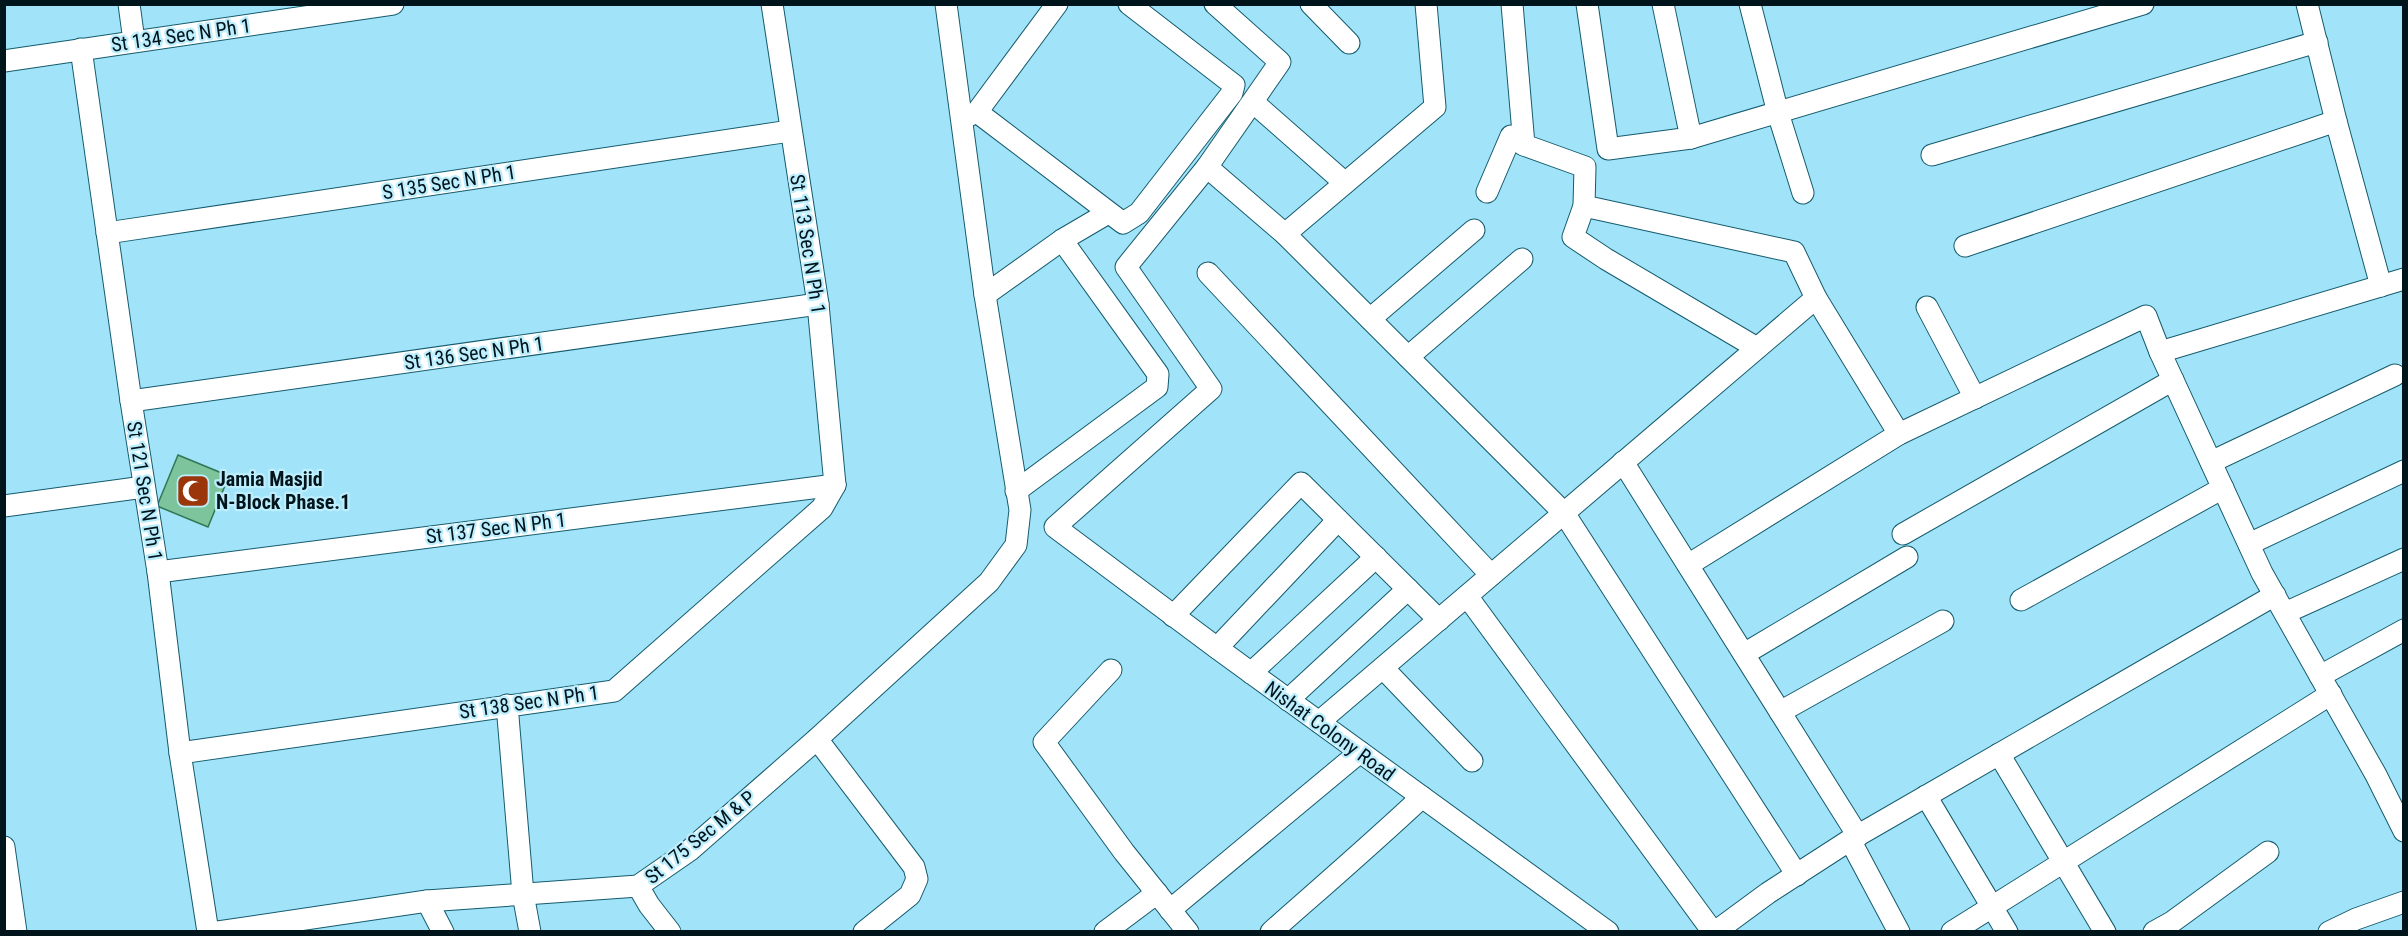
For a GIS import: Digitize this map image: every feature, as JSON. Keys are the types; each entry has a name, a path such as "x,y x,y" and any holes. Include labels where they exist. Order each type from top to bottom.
{"street":[{"path":"129,4 134,41"},
{"name":"St 134 Sec N Ph 1","path":"4,61 337,8 393,4"},
{"name":"St 113 Sec N Ph 1","path":"771,4 818,304 835,485"},
{"name":"St 175 Sec M & P","path":"218,932 427,901 638,886 690,850 989,582 1016,545 1018,500 985,295 969,116 946,4"},
{"path":"1057,4 969,116 1123,223 1139,213 1232,93 1234,85 1129,4"},
{"path":"1215,4 1280,62 1208,167 1285,234 1564,513 1797,874"},
{"path":"1311,4 1349,43"},
{"path":"1285,234 1435,107 1426,4"},
{"path":"1512,4 1524,145"},
{"path":"1587,4 1608,149 1691,138 2121,8 2143,4"},
{"path":"1663,4 1691,138"},
{"path":"1750,4 1778,113 1803,193"},
{"path":"2307,4 2380,286"},
{"path":"1932,155 2317,42"},
{"name":"St 121 Sec N Ph 1","path":"81,50 131,402 158,572 180,753 208,932"},
{"path":"1253,102 1346,183"},
{"path":"1965,246 2336,121"},
{"name":"S 135 Sec N Ph 1","path":"107,233 790,131"},
{"path":"1487,192 1511,136 1524,145 1585,167 1584,206 1574,237 1606,259 1757,348"},
{"name":"Nishat Colony Road","path":"1208,167 1126,267 1211,389 1055,527 1173,616 1608,932"},
{"path":"1584,206 1794,252 1815,298 1899,434"},
{"path":"985,295 1062,240 1108,213"},
{"path":"1370,319 1474,230"},
{"path":"1018,500 1157,387 1158,374 1062,240"},
{"path":"1408,357 1522,259"},
{"path":"1208,273 1491,575"},
{"path":"2160,352 2403,279"},
{"path":"1319,722 1815,298"},
{"name":"St 136 Sec N Ph 1","path":"131,402 818,304"},
{"path":"1927,307 1975,398"},
{"path":"1688,565 1899,434 2146,316 2160,352 2249,544 2376,775 2403,831"},
{"path":"2211,462 2395,375"},
{"path":"1903,534 2173,380"},
{"path":"1623,462 1780,712 1854,838 1899,932"},
{"path":"2249,544 2403,471"},
{"path":"1173,616 1301,483 1439,620"},
{"name":"St 137 Sec N Ph 1","path":"158,572 835,485"},
{"name":"St 138 Sec N Ph 1","path":"180,753 614,691 822,508 835,485"},
{"path":"4,506 144,487"},
{"path":"2021,600 2223,488"},
{"path":"1217,648 1338,520"},
{"path":"1251,673 1376,557"},
{"path":"1744,654 1907,557"},
{"path":"1467,596 1714,932 1797,874 1854,838 1999,754 2280,604 2403,559"},
{"path":"1288,700 1408,589"},
{"path":"1780,712 1943,621"},
{"path":"1952,932 2065,861 2403,630"},
{"path":"1383,668 1472,761"},
{"path":"1111,670 1044,742 1124,852 1188,932"},
{"path":"507,705 523,894 530,932"},
{"path":"817,738 914,867 916,873 916,886 910,895 864,932"},
{"path":"1170,910 1360,752"},
{"path":"1999,754 2065,861 2105,932"},
{"path":"1926,796 2007,932"},
{"path":"1271,932 1422,797"},
{"path":"4,847 16,932"},
{"path":"2154,932 2172,922 2268,852"},
{"path":"638,886 649,905 670,932"},
{"path":"1105,932 1157,893"},
{"path":"427,901 443,932"},
{"path":"2329,932 2356,919 2403,902"}],"building":[{"name":"Jamia Masjid N-Block Phase.1","path":"178,455 229,476 208,527 157,506"}],"place":[{"name":"Jamia Masjid N-Block Phase.1","path":"193,491"}]}
